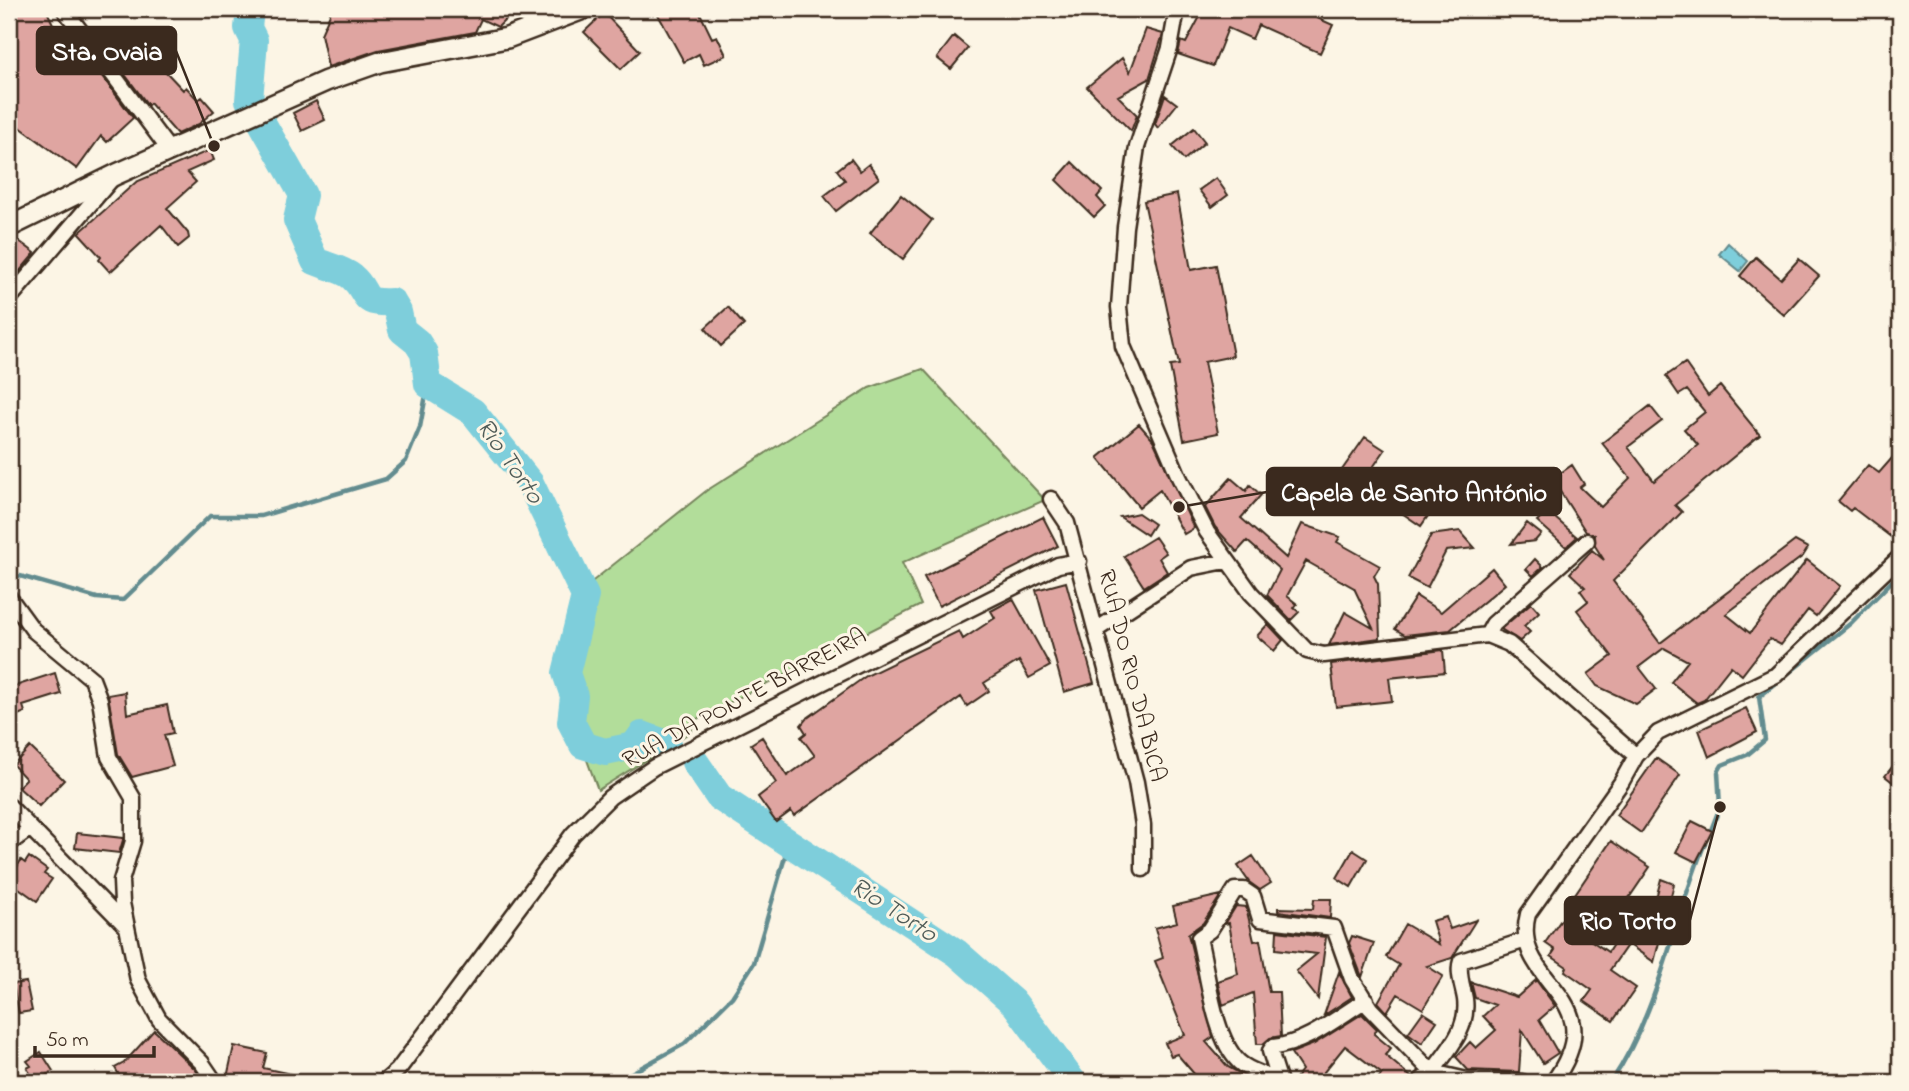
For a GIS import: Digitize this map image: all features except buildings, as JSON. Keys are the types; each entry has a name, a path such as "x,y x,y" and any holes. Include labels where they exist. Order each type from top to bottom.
{"street":[{"path":"64,9 170,151"},
{"path":"9,227 117,174 281,100 380,62 507,38 559,13 583,9"},
{"path":"1177,9 1170,48 1137,147 1125,227 1119,307 1123,346 1179,477 1207,533 1251,593 1307,651 1324,654 1487,635 1510,644 1636,756"},
{"path":"9,299 68,227 117,174"},
{"name":"RUA DO RIO DA BICA","path":"1051,499 1067,523 1079,561 1136,782 1143,825 1143,869"},
{"path":"1487,635 1493,624 1587,541"},
{"path":"1553,1082 1564,1067 1574,1043 1572,1015 1557,988 1538,969 1524,929 1528,914 1621,783 1636,756 1658,733 1776,675 1900,557"},
{"name":"RUA DA PONTE BARREIRA","path":"384,1082 398,1070 573,834 610,797 654,767 1058,565 1079,561"},
{"path":"1096,630 1191,568 1226,561"},
{"path":"9,597 33,630 92,679 100,700 109,757 133,799 133,841 121,881 122,903 138,981 159,1019 202,1063 215,1082"},
{"path":"9,806 127,928"},
{"path":"9,844 29,829"},
{"path":"1366,1000 1321,1030 1283,1046 1273,1047 1270,1051 1279,1082 1261,1078 1242,1065 1231,1052 1217,1018 1199,939 1210,930 1235,890 1244,890 1252,895 1260,919 1334,928 1352,979 1366,1000 1432,1072 1467,1080 1522,1082"},
{"path":"1419,1082 1432,1072 1457,1038 1464,1022 1461,961 1465,957 1526,940"}],"green space":[{"path":"923,369 1045,500 902,563 921,605 691,722 692,731 598,790 579,738 575,627 591,590 589,584 706,491 869,388"}],"water":[{"path":"1728,243 1748,261 1740,271 1719,254"}],"waterway":[{"name":"Rio Torto","path":"250,9 248,28 254,40 249,100 303,195 297,220 315,261 348,274 369,299 392,302 398,312 402,330 417,342 424,353 428,384 473,412 530,483 585,596 566,673 574,696 571,722 583,745 605,752 634,746 642,735 667,744"},
{"path":"20,576 97,598 123,600 210,516 261,516 386,479 406,461 420,427 428,384"},
{"name":"Rio Torto","path":"1709,835 1720,807 1718,772 1722,765 1747,755 1765,740 1759,697 1851,623 1900,573"},
{"name":"Rio Torto","path":"695,762 719,797 957,953 1015,1004 1073,1082"},
{"path":"615,1082 684,1044 732,997 754,963 789,843"},
{"name":"Rio Torto","path":"1611,1082 1628,1054 1654,996 1705,843"}],"place":[{"name":"Sta. Ovaia","path":"214,146"},
{"name":"Capela de Santo António","path":"1179,507"},
{"name":"Rio Torto","path":"1720,807"}]}
